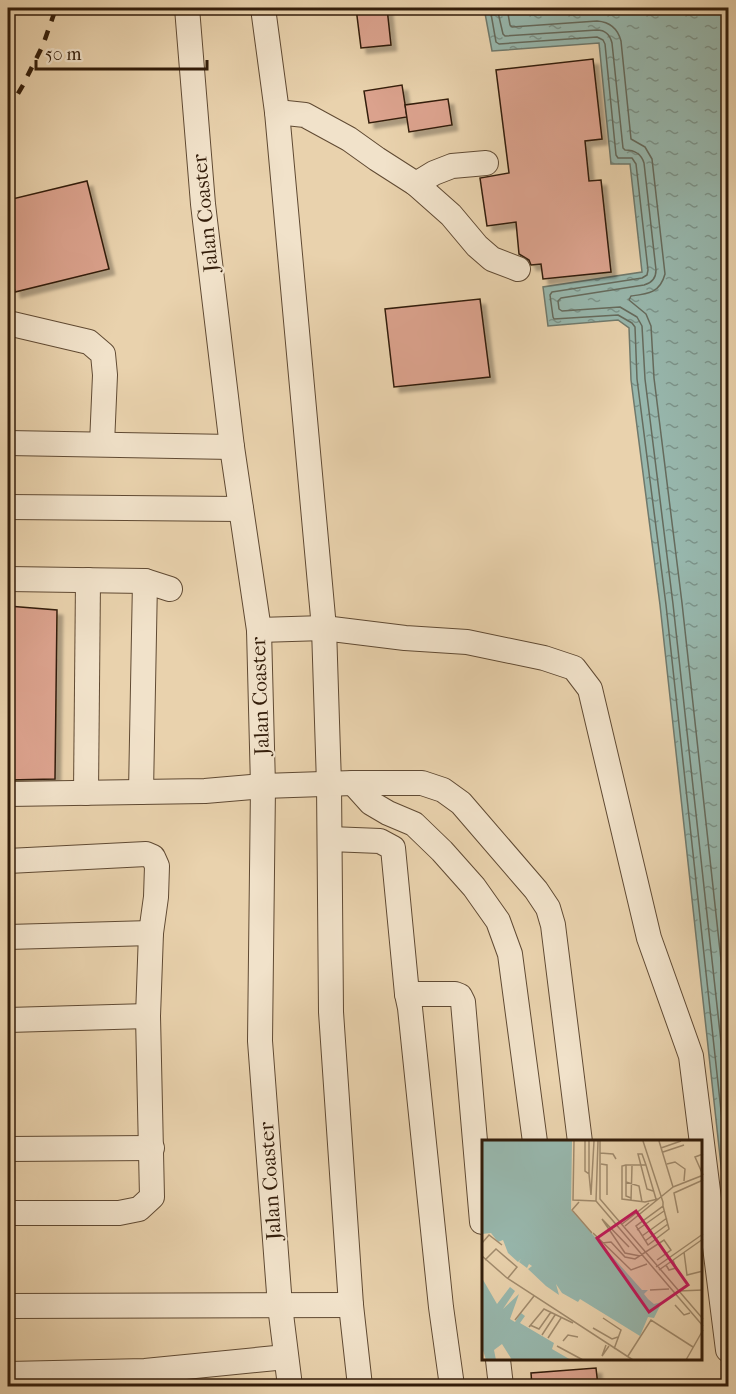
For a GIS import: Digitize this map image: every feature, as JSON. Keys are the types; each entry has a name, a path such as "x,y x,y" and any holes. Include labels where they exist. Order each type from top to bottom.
{"lane":[{"name":"Jalan Coaster","path":"187,8 203,204 232,447 259,630 263,786 260,1041 280,1306 290,1386"},
{"path":"263,8 277,112 324,628 341,783 330,839 331,1012 351,1305 360,1386"},
{"path":"277,112 305,115 349,139 416,184 451,215 477,246 492,259 518,269"},
{"path":"416,184 452,166 486,163"},
{"path":"8,322 89,342 103,354 105,375 102,444"},
{"path":"8,443 232,447"},
{"path":"8,507 242,509"},
{"path":"8,579 145,581 170,589"},
{"path":"86,793 88,580"},
{"path":"141,792 145,581"},
{"path":"259,630 324,628 405,638 467,642 543,658 574,668 590,689 649,938 691,1056 699,1140"},
{"path":"341,783 388,813 414,824 474,887 498,921 510,954 535,1140"},
{"path":"8,794 205,791 341,783 422,783 443,790 461,804 536,890 548,908 553,925 580,1140"},
{"path":"330,839 380,841 393,848 441,1307 452,1386"},
{"path":"8,861 146,854 153,856 158,866 151,933 148,1016 152,1197 139,1209 119,1213 8,1213"},
{"path":"8,937 151,933"},
{"path":"407,994 455,994 460,996 463,1002 482,1205"},
{"path":"8,1020 148,1016"},
{"path":"8,1149 152,1148"},
{"path":"703,1190 712,1291 729,1350"},
{"path":"8,1306 351,1305"},
{"path":"8,1374 145,1371 286,1357"},
{"path":"498,1361 501,1386"}],"water":[{"path":"484,8 728,8 728,1230 660,605 631,380 629,328 618,320 548,326 543,287 642,272 630,164 611,164 599,43 492,51"}],"building":[{"path":"356,8 387,8 391,45 361,48"},
{"path":"593,59 602,139 585,141 589,181 601,180 611,272 543,279 541,264 531,265 529,260 519,254 516,222 487,226 480,178 509,173 496,70"},
{"path":"402,85 407,117 369,123 364,91"},
{"path":"448,99 452,125 409,132 405,105"},
{"path":"87,181 109,269 15,292 8,261 8,200"},
{"path":"480,299 490,377 394,387 385,309"},
{"path":"8,606 57,610 55,779 8,780"},
{"path":"596,1368 598,1386 532,1386 531,1373"}],"railway":[{"path":"8,111 43,45 56,8"}]}
